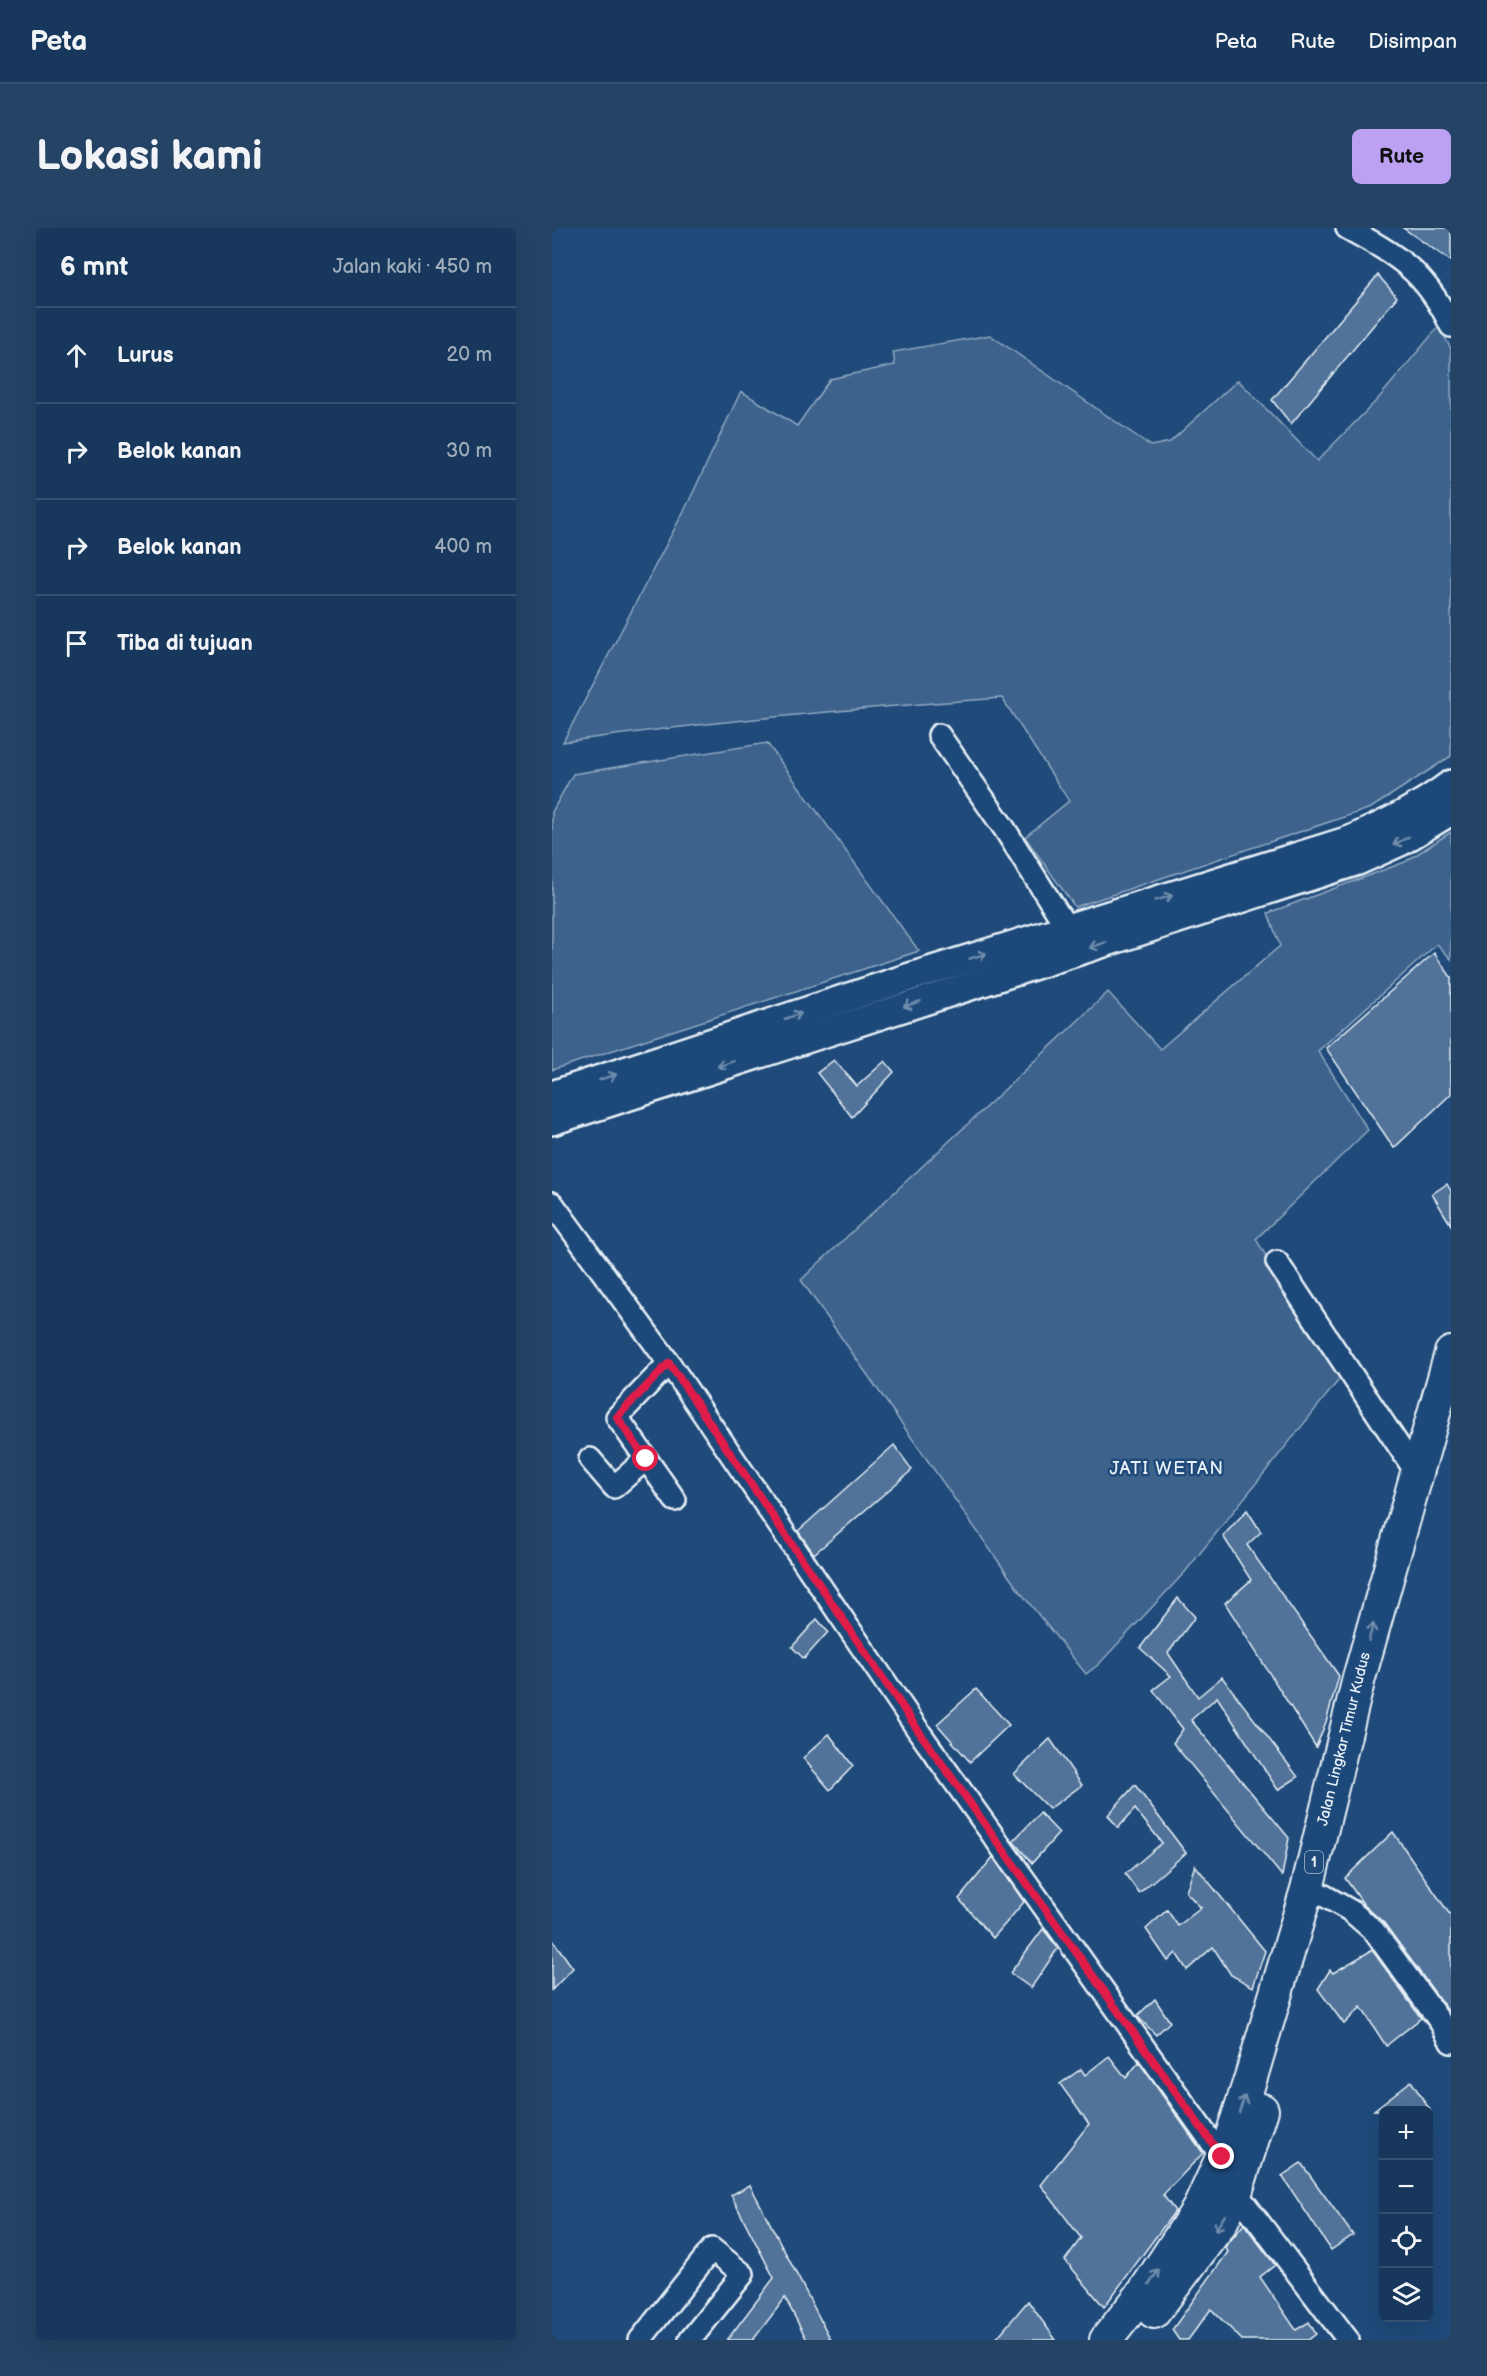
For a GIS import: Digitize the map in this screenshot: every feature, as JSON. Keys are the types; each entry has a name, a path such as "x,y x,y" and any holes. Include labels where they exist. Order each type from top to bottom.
{"highway":[{"name":"Jalan Lingkar Timur Kudus","path":"1106,2340 1144,2292 1199,2208 1222,2157 1251,2078 1307,1890 1359,1678 1451,1353"},
{"name":"Jalan Lingkar Timur Kudus","path":"1133,2340 1221,2223 1236,2193 1272,2083 1451,1421"}],"main road":[{"path":"552,1095 910,977 1350,840 1389,823 1431,799 1451,784"},
{"path":"552,1121 1358,861 1400,842 1451,811"}],"street":[{"path":"1347,228 1384,248 1414,270 1437,298 1451,326"},
{"path":"939,735 1004,828 1067,928"},
{"path":"552,1203 669,1363 920,1733 1222,2157"},
{"path":"1277,1262 1416,1472"},
{"path":"669,1363 617,1417 675,1500"},
{"path":"590,1459 614,1486 646,1459"},
{"path":"1323,1895 1351,1911 1374,1930 1441,2023 1451,2042"},
{"path":"1236,2193 1348,2340"},
{"path":"640,2340 712,2249 743,2274 690,2340"}],"shaded area":[{"path":"1439,326 1451,349 1451,756 1371,808 1075,907 1025,837 1069,801 1002,698 782,716 563,742 689,501 741,391 797,426 830,379 895,365 893,352 990,335 1151,446 1170,442 1238,380 1317,461 1378,399"},
{"path":"767,743 919,951 552,1070 552,812 573,774"},
{"path":"1451,832 1451,959 1437,944 1318,1051 1368,1130 1256,1239 1300,1314 1342,1376 1185,1572 1098,1665 1086,1674 1017,1588 801,1280 1108,992 1160,1049 1280,946 1268,913 1405,862"}],"building":[{"path":"1403,228 1451,228 1451,261"},
{"path":"1378,275 1397,297 1291,424 1272,400"},
{"path":"1434,953 1451,977 1451,1094 1394,1148 1326,1048"},
{"path":"834,1060 857,1086 885,1061 894,1072 852,1117 817,1073"},
{"path":"1447,1184 1451,1191 1451,1225 1432,1194"},
{"path":"894,1445 912,1470 814,1554 798,1531"},
{"path":"1247,1510 1261,1532 1247,1545 1339,1676 1326,1722 1316,1747 1225,1603 1251,1580 1223,1536"},
{"path":"1178,1598 1195,1617 1168,1653 1198,1697 1222,1677 1298,1777 1278,1790 1217,1697 1191,1720 1289,1838 1282,1876 1173,1743 1183,1729 1153,1690 1171,1676 1140,1648"},
{"path":"817,1619 828,1632 804,1659 792,1647"},
{"path":"976,1689 1009,1725 970,1762 937,1724"},
{"path":"829,1734 853,1766 830,1790 803,1758"},
{"path":"1050,1739 1082,1785 1049,1809 1014,1774"},
{"path":"1135,1785 1186,1853 1139,1893 1125,1874 1162,1843 1135,1809 1118,1828 1108,1815"},
{"path":"1040,1813 1059,1833 1032,1863 1013,1841"},
{"path":"1393,1832 1451,1916 1451,2015 1384,1923 1364,1905 1345,1878"},
{"path":"993,1857 1024,1902 993,1938 959,1899"},
{"path":"1195,1865 1265,1951 1253,1987 1231,1975 1213,1947 1187,1970 1176,1953 1168,1961 1146,1929 1167,1910 1178,1926 1201,1908 1186,1892"},
{"path":"1043,1929 1058,1948 1031,1988 1010,1973"},
{"path":"552,1939 573,1968 552,1990"},
{"path":"1372,1950 1421,2018 1386,2046 1361,2007 1344,2024 1318,1989 1330,1970 1333,1973"},
{"path":"1155,1999 1170,2022 1156,2035 1137,2016"},
{"path":"1109,2056 1126,2078 1139,2062 1203,2153 1163,2195 1175,2211 1104,2307 1065,2260 1081,2238 1041,2185 1089,2124 1060,2084 1081,2069 1085,2075"},
{"path":"1411,2081 1427,2106 1379,2106"},
{"path":"1301,2163 1353,2235 1331,2250 1282,2176"},
{"path":"750,2185 831,2340 807,2340 785,2298 753,2340 727,2340 774,2278 731,2195"},
{"path":"1244,2224 1275,2265 1260,2277 1296,2330 1309,2322 1316,2334 1308,2340 1242,2340 1211,2309 1188,2340 1179,2340 1172,2330 1228,2252 1225,2247"},
{"path":"1028,2301 1056,2340 995,2340"}],"district":[{"name":"JATI WETAN","path":"1167,1468"}],"route":[{"path":"646,1459 617,1417 669,1363 920,1733 1222,2157"}]}
